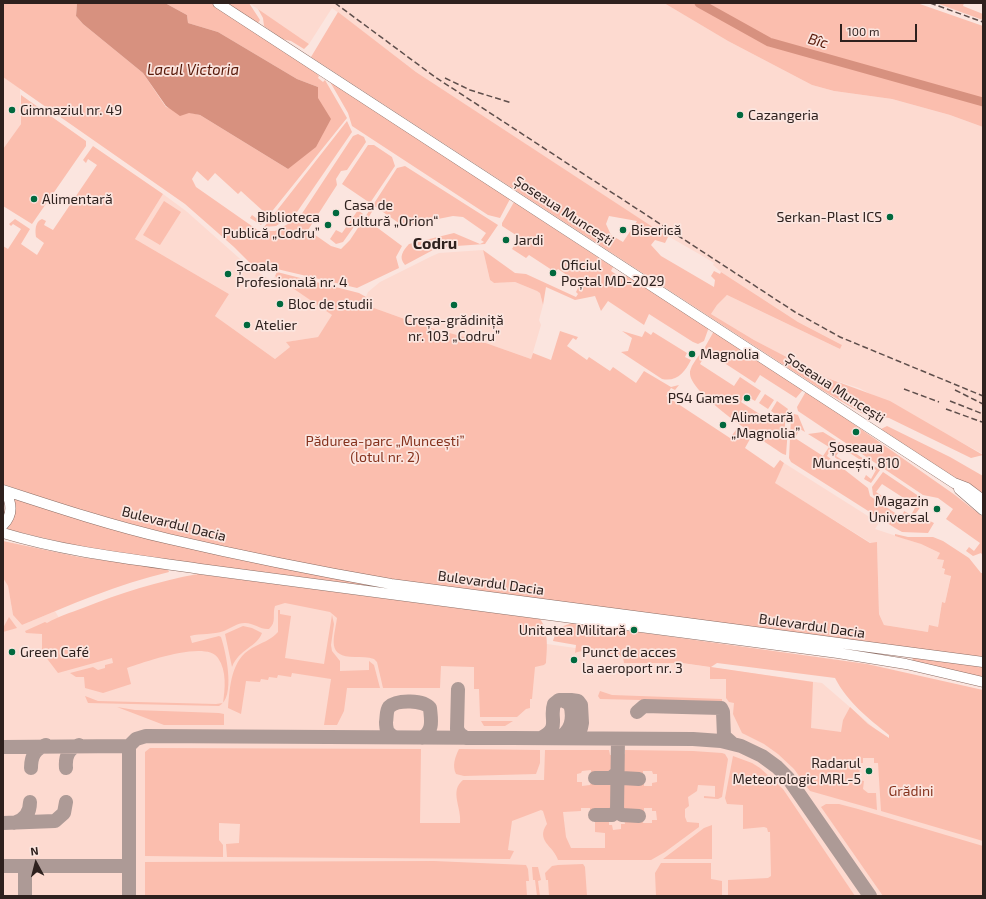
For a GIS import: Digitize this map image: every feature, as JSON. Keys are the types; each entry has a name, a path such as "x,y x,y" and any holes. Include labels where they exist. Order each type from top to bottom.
{"main road":[{"name":"Șoseaua Muncești","path":"218,3 954,483 967,488 983,500"},
{"name":"Șoseaua Muncești","path":"954,483 962,493 983,510"},
{"path":"3,525 9,518 11,510 9,497 4,490"},
{"name":"Bulevardul Dacia","path":"4,490 75,513 169,539 294,566 391,584 549,610 906,664 983,682"},
{"name":"Bulevardul Dacia","path":"3,533 63,547 119,557 983,662"},
{"path":"906,664 908,653"}],"shaded area":[{"path":"249,3 664,3 728,41 812,85 834,91 892,99 950,115 983,127 983,407 980,406 980,411 983,412 983,454 859,388 827,378 754,340 711,314 717,305 727,295 840,349 842,345 798,322 721,272 713,265 714,263 647,224 416,72 332,8 309,44"},
{"name":"Gimnaziul nr. 49","path":"3,77 20,88 21,124 3,149"},
{"name":"Școala Profesională nr. 4","path":"163,194 186,211 247,265 272,281 275,276 333,315 318,337 287,342 290,347 275,359 215,316 229,294 135,239"},
{"name":"Creșa-grădiniță nr. 103 „Codru”","path":"483,250 490,280 494,283 515,282 540,292 543,305 539,320 541,325 531,359 483,342 424,326 363,304 368,292 380,282 430,257 439,253"},
{"path":"784,463 879,523 875,529 921,544 940,553 944,560 942,568 951,575 945,603 942,602 938,627 928,632 884,625 879,614 877,543 871,543 774,483"},
{"path":"3,578 8,586 13,615 22,625 55,611 59,618 254,597 547,644 822,683 881,734 983,791 983,896 3,896"}],"green space":[{"path":"3,3 77,3 76,16 83,24 143,73 166,107 200,115 288,169 318,98 318,87 297,79 218,32 188,23 187,15 165,3 212,3 311,68 319,76 318,78 323,82 325,80 347,118 261,225 250,218 252,215 256,218 263,211 241,191 238,194 215,173 208,181 197,171 192,179 196,187 259,231 275,231 299,218 353,136 358,134 364,137 366,142 347,170 341,171 336,179 337,185 308,230 331,246 341,249 350,240 371,208 373,210 367,220 402,246 396,257 399,268 357,288 277,269 263,268 250,263 185,204 3,77"},
{"path":"226,3 249,3 260,20 258,23 255,22"},
{"path":"664,3 917,3 983,26 983,127 950,115 892,99 834,91 812,85 728,41"},
{"path":"936,3 964,3 963,6 983,14 983,20"},
{"path":"258,9 309,44 304,49 291,41 282,39 264,26 263,18"},
{"path":"338,12 416,72 668,237 665,243 655,240 651,245 661,256 714,287 715,280 711,276 714,271 720,274 721,272 798,322 842,345 840,349 727,295 717,305 711,314 754,340 827,378 890,401 983,455 971,458 889,418 863,414 822,390 311,57","holes":["609,216 637,221 623,242 611,235 606,224"]},
{"path":"329,80 510,199 500,218 488,215 352,126 348,113"},
{"path":"21,95 86,141 86,146 32,224 3,206 3,149 21,124"},
{"path":"347,121 352,132 297,212 276,226 264,227"},
{"path":"368,145 374,145 392,157 395,166 370,203 342,184"},
{"name":"Pădurea-parc „Muncești” (lotul nr. 2)","path":"93,146 163,194 135,239 229,294 215,316 275,359 290,347 286,342 318,337 332,315 275,276 277,272 359,293 366,297 363,304 424,326 483,342 531,359 533,353 551,360 560,331 578,337 576,340 573,338 567,346 587,360 589,357 610,371 613,367 636,383 644,371 671,387 679,385 675,390 671,388 666,396 730,438 736,430 750,439 745,448 774,468 780,460 784,463 775,483 870,543 877,542 879,614 884,625 928,632 929,625 938,627 942,602 945,603 951,576 944,574 945,569 942,568 944,560 937,559 940,553 921,544 895,536 895,534 908,537 933,537 943,541 969,558 981,573 983,573 983,658 375,577 234,549 140,527 94,514 3,484 3,246 8,249 21,229 13,224 11,226 9,224 15,219 30,229 21,244 37,255 44,243 36,237 38,222 42,219 46,221 44,225 53,230 97,165 88,159 86,163 83,160"},
{"path":"405,166 498,225 485,244 442,247 433,250 405,265 402,257 403,252 409,244 454,233 480,244 484,242 481,240 486,233 463,217 453,216 403,226 373,205 397,168"},
{"path":"164,201 181,212 160,245 143,235"},
{"path":"514,202 613,267 611,271 623,279 626,275 709,327 704,341 698,344 693,342 649,314 644,325 608,301 601,311 595,296 575,300 546,287 543,305 540,293 537,291 515,282 494,283 490,280 483,250 515,273 526,274 576,297 578,294 576,292 580,284 558,269 555,272 529,255 526,258 512,249 519,237 502,226 502,223"},
{"path":"358,210 363,214 343,242 336,244 330,239 336,230 342,233"},
{"path":"622,331 642,337 645,331 651,335 653,332 687,353 685,357 691,360 680,375 672,379 662,379 621,352 628,351 632,338"},
{"path":"714,331 802,389 802,391 796,398 760,375 755,383 706,351 705,347"},
{"path":"701,353 705,355 700,364 734,386 740,377 761,391 755,401 745,395 741,402 775,424 780,417 771,411 777,401 788,409 785,415 785,427 788,428 786,455 715,406 703,394 694,383 690,374 695,360"},
{"path":"808,392 955,495 983,517 983,556 981,553 973,556 966,551 969,547 974,551 980,543 946,519 953,509 938,498 923,495 798,411 797,407 805,393"},
{"path":"765,394 774,400 768,409 759,403"},
{"path":"794,414 798,415 805,432 800,429 795,438 823,456 829,447 808,434 823,432 836,440 827,456 868,488 870,496 910,523 916,521 920,516 934,523 928,533 902,532 791,462 789,458 791,418"},
{"path":"887,426 950,457 983,476 983,496 881,429"},
{"path":"839,442 880,470 871,483 864,479 866,475 871,479 876,470 842,448 836,456 842,460 841,462 832,455"},
{"path":"883,472 923,499 918,510 910,518 903,514 904,511 911,515 916,506 882,484 876,492 882,496 879,499 873,495 872,487"},
{"path":"15,497 133,532 546,609 86,548 6,529"},
{"path":"3,541 79,557 168,569 169,572 113,589 22,625 13,615 8,586 3,578"},
{"path":"198,574 540,619 546,635 546,663 535,667 530,708 526,709 517,717 480,717 479,689 474,689 474,667 441,666 440,688 383,688 377,662 374,659 367,657 346,656 340,654 336,650 334,640 337,618 330,612 285,603 275,606 274,621 269,629 248,623 242,623 220,632 190,636 192,643 219,636 221,637 228,674 227,694 223,702 225,686 223,669 218,658 211,653 201,651 175,654 127,668 131,684 103,693 85,688 84,677 76,677 70,673 93,667 98,670 105,668 105,665 113,663 112,658 58,673 42,652 42,634 26,633 25,631 126,592 168,580"},
{"path":"278,610 280,610 280,614 291,616 285,658 324,664 332,615 334,624 331,645 332,651 340,661 340,671 369,670 369,661 374,665 380,688 347,688 344,711 337,725 324,725 331,679 292,673 291,677 278,675 277,678 269,677 268,680 261,679 260,682 246,681 241,714 228,708 231,683 236,666 245,653 278,632"},
{"path":"9,617 17,628 3,632 3,628"},
{"name":"Grădini","path":"573,623 867,664 983,690 983,841 881,811 878,763 874,763 874,758 863,758 863,763 860,763 859,780 864,781 863,789 868,793 876,793 877,810 810,791 794,769 778,754 764,744 742,733 733,714 734,703 729,702 726,698 726,679 710,679 710,667 682,663 681,668 675,668 674,663 624,663 623,657 584,651 575,653 576,645 553,641 560,629","holes":["717,663 835,678 852,703 889,735 889,738 868,724 850,707 843,720 841,732 811,728 813,682 711,667"]},
{"path":"243,626 252,628 262,633 256,642 239,656 232,667 225,634"},
{"path":"913,656 983,665 983,678 912,662"},
{"path":"600,691 612,695 722,699 722,702 600,699 598,696"},
{"path":"85,696 98,701 222,703 219,706 88,703"},
{"path":"117,707 135,710 219,713 224,714 224,725 164,725"},
{"path":"481,721 513,721 505,726 484,726"},
{"path":"150,748 421,749 420,823 460,823 456,794 459,784 463,780 544,780 545,750 609,750 610,755 613,755 613,774 595,775 591,774 591,770 582,771 581,773 577,774 577,782 582,782 582,786 590,785 591,783 609,781 612,783 614,806 612,806 612,811 595,812 590,811 590,808 581,808 581,811 563,812 566,837 571,848 605,848 605,833 595,832 595,818 609,818 609,825 612,825 613,830 621,829 621,824 625,824 624,818 639,818 639,820 643,820 643,823 652,823 652,820 657,820 656,811 652,811 652,808 644,808 644,811 624,813 621,811 621,783 639,781 639,783 644,783 644,786 652,786 652,783 657,782 657,774 653,774 652,771 643,771 643,774 625,776 625,774 621,774 620,759 622,759 622,755 625,754 625,750 722,753 725,754 728,759 722,797 718,799 704,798 704,796 715,797 715,786 698,785 697,791 688,797 689,806 685,809 685,817 687,822 699,823 699,827 665,852 651,860 558,860 544,839 544,830 547,824 543,811 541,810 512,821 508,850 514,851 510,859 227,857 226,844 239,843 240,824 219,823 219,840 223,845 223,857 145,856 145,752"},
{"path":"459,749 540,750 540,763 536,774 464,776 456,774 454,768 455,758"},
{"path":"733,756 752,763 760,768 783,789 855,896 728,896 728,880 768,878 771,876 770,832 768,832 767,828 764,827 743,829 743,805 727,804 725,798"},
{"path":"826,804 839,804 858,809 983,846 983,896 883,896 821,807"},
{"path":"712,825 712,859 663,859 704,828"},
{"path":"434,861 526,865 528,869 529,881 526,881 527,896 145,896 145,862"},
{"path":"661,863 711,863 711,879 722,881 722,896 656,896 655,873"},
{"path":"583,864 585,867 587,896 549,896 548,880 546,880 545,873 552,866"},
{"path":"532,867 538,867 541,880 538,881 540,896 537,896 535,880 533,880"}],"water":[{"name":"Lacul Victoria","path":"77,3 165,3 187,15 188,23 218,32 297,79 318,87 318,98 331,119 316,147 288,169 200,115 189,113 180,116 166,106 143,73 83,24 76,16"}],"waterway":[{"name":"Bîc","path":"699,3 769,42 983,102"}],"taxiway":[{"path":"458,689 457,729 460,734 466,738"},
{"path":"541,738 551,731 553,727 554,704 559,700 578,701 581,705 581,728 576,735 569,738"},
{"path":"557,738 566,732 572,719 570,704 562,700"},
{"path":"394,737 388,732 387,729 386,722 389,707 398,703 416,702 427,705 430,708 430,728 426,735 422,738"},
{"path":"637,712 644,706 721,708 723,712 724,736 733,744"},
{"path":"129,746 136,739 146,736 693,739 721,741 741,746 762,756 777,767 788,778 870,896"},
{"path":"618,739 617,811 622,815 639,816"},
{"path":"31,768 34,754 46,745"},
{"path":"66,768 68,754 72,749 79,745"},
{"path":"3,747 129,746 129,896"},
{"path":"595,778 611,778 617,773"},
{"path":"617,774 622,778 639,779"},
{"path":"14,823 26,816 29,810 30,802"},
{"path":"3,823 55,821 64,813 66,802"},
{"path":"595,815 612,815 617,811"},
{"path":"3,866 129,866"},
{"path":"25,866 25,896"}],"railway":[{"path":"335,3 435,77 795,312 840,337 983,396"},
{"path":"930,3 983,22"},
{"path":"445,78 470,90 512,103"},
{"path":"904,389 939,402"},
{"path":"955,390 983,404"},
{"path":"950,401 983,414"},
{"path":"946,409 982,422"}],"place":[{"name":"Gimnaziul nr. 49","path":"12,110"},
{"name":"Cazangeria","path":"740,115"},
{"name":"Alimentară","path":"34,199"},
{"name":"Casa de Cultură „Orion“","path":"336,213"},
{"name":"Serkan-Plast ICS","path":"890,217"},
{"name":"Biblioteca Publică „Codru”","path":"328,225"},
{"name":"Biserică","path":"623,230"},
{"name":"Jardi","path":"506,240"},
{"name":"Oficiul Poștal MD-2029","path":"553,273"},
{"name":"Școala Profesională nr. 4","path":"228,274"},
{"name":"Bloc de studii","path":"280,304"},
{"name":"Creșa-grădiniță nr. 103 „Codru”","path":"454,305"},
{"name":"Atelier","path":"247,325"},
{"name":"Magnolia","path":"692,354"},
{"name":"PS4 Games","path":"747,398"},
{"name":"Alimetară „Magnolia”","path":"723,425"},
{"name":"Șoseaua Muncești, 810","path":"856,432"},
{"name":"Magazin Universal","path":"937,509"},
{"name":"Unitatea Militară","path":"634,630"},
{"name":"Green Café","path":"12,652"},
{"name":"Punct de acces la aeroport nr. 3","path":"574,660"},
{"name":"Radarul Meteorologic MRL-5","path":"869,771"}],"district":[{"name":"Codru","path":"435,244"}]}
